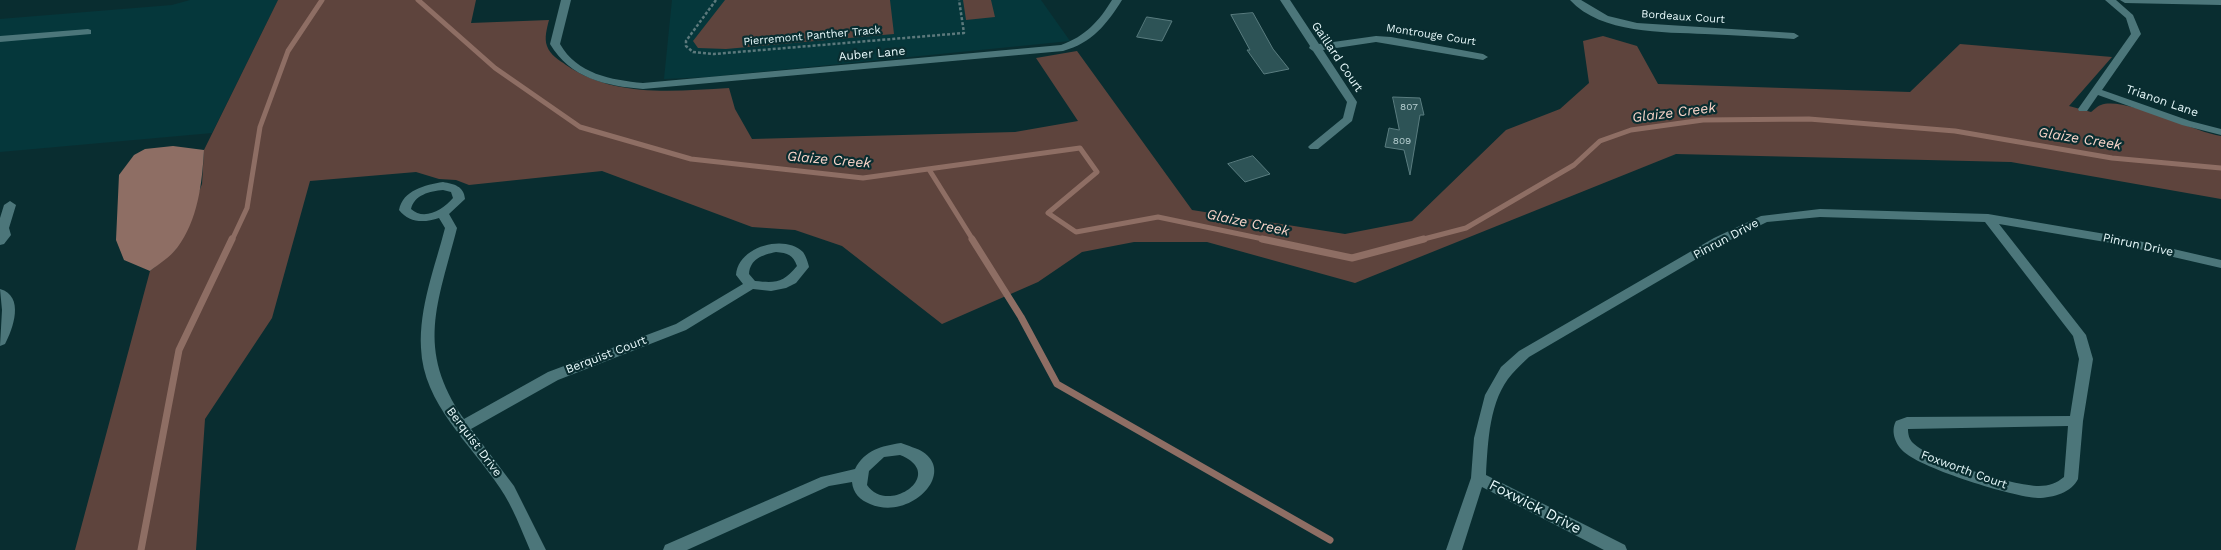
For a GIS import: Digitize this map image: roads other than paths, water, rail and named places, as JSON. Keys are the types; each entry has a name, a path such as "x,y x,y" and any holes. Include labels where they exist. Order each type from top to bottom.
{"street":[{"name":"Auber Lane","path":"566,0 555,44 565,59 587,74 609,81 643,86 1062,48 1090,37 1100,26 1117,0"},
{"name":"Gaillard Court","path":"1284,0 1314,48 1348,93 1352,102 1348,119 1314,147"},
{"name":"Bordeaux Court","path":"1575,0 1592,12 1608,19 1647,28 1794,36"},
{"path":"2083,109 2136,34 2130,17 2110,0"},
{"path":"2125,0 2221,2"},
{"path":"0,39 88,32"},
{"name":"Montrouge Court","path":"1314,48 1391,40 1483,57"},
{"name":"Trianon Lane","path":"2096,91 2186,123 2221,132"},
{"path":"0,241 5,235 4,228 10,205"},
{"name":"Berquist Drive","path":"442,214 451,228 428,326 429,364 436,386 461,428 505,483 538,550"},
{"name":"Pinrun Drive","path":"1454,550 1478,478 1481,438 1492,395 1506,371 1524,354 1739,230 1765,219 1820,214 1988,218 2117,240 2221,264"},
{"name":"Foxworth Court","path":"1988,218 2079,335 2086,359 2076,421 2071,479 2057,490 2040,492 2019,490 1932,461 1905,445 1899,432 1901,425 1907,422 2076,421"},
{"path":"781,248 798,253 802,260 802,267 792,280 771,287 751,285 744,279 741,273 742,266 755,254 781,248"},
{"name":"Berquist Court","path":"461,428 553,376 681,327 751,285"},
{"path":"0,293 9,305 9,320 0,341"},
{"path":"896,450 911,452 920,456 925,463 927,471 926,480 917,492 902,500 890,502 869,498 862,491 859,483 860,474 863,466 871,458 880,453 896,450"},
{"path":"671,550 826,482 860,474"},
{"name":"Foxwick Drive","path":"1478,478 1619,550"}],"waterway":[{"path":"232,240 247,208 260,127 288,51 322,0"},
{"name":"Glaize Creek","path":"418,0 495,68 580,127 691,159 863,178 1080,148 1097,172 1048,213 1076,232 1158,217 1268,240"},
{"name":"Glaize Creek","path":"1420,240 1466,228 1574,165 1600,141 1631,130 1703,120 1809,119 1955,131 2112,158 2221,168"},
{"path":"930,171 973,240"},
{"path":"141,550 179,350 232,239"},
{"path":"972,239 1021,317 1057,384 1330,540"},
{"name":"Glaize Creek","path":"1262,239 1352,258 1424,239"}]}
